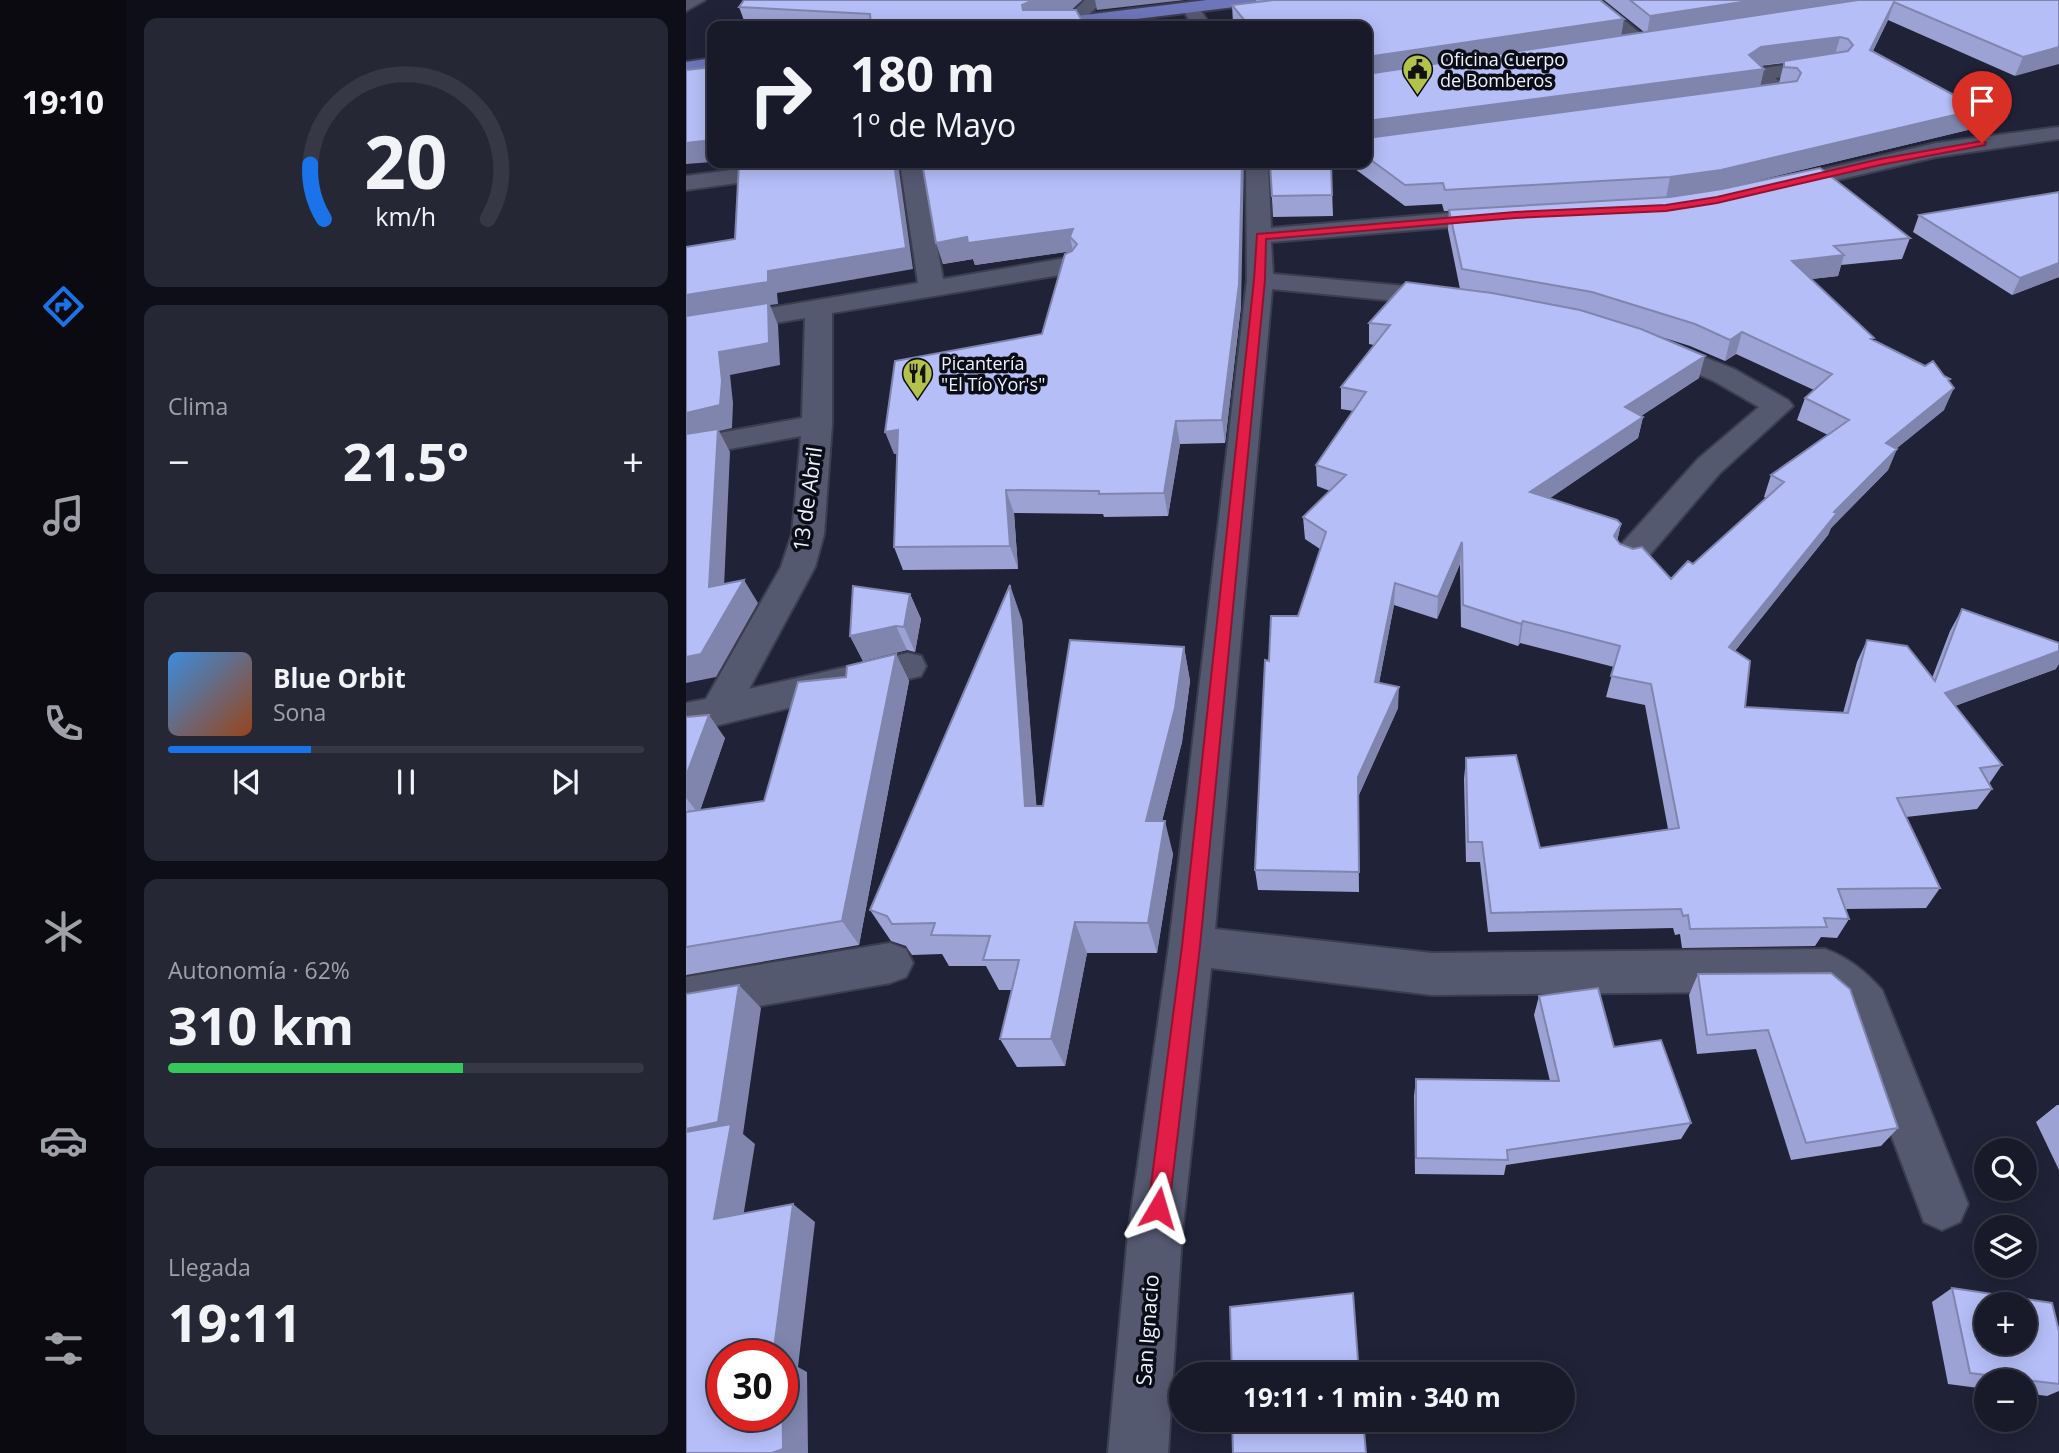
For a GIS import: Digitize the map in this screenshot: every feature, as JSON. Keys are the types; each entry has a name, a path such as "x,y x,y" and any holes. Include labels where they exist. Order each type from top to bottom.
{"main road":[{"path":"1178,21 1258,6"},
{"path":"1133,21 1197,18"},
{"path":"686,68 707,65"},
{"path":"686,82 707,80"}],"street":[{"path":"686,6 696,0"},
{"path":"1072,21 1095,0"},
{"path":"1589,0 1650,42 1615,47"},
{"path":"1757,98 1784,94 1757,75 1835,64"},
{"path":"1754,192 1936,150 2059,133"},
{"path":"686,183 794,168"},
{"path":"912,168 932,288"},
{"name":"San Ignacio","path":"1138,1453 1155,1234 1191,946 1260,280 1262,168"},
{"path":"1261,236 1528,215"},
{"path":"686,330 1066,267"},
{"path":"1260,280 1479,303"},
{"name":"13 de Abril","path":"702,714 798,567 807,534 817,424 819,308"},
{"path":"1626,336 1677,353 1724,375 1778,406 1709,466 1629,557"},
{"path":"686,448 817,424"},
{"name":"13 de Abril","path":"702,714 908,666"},
{"path":"1191,946 1433,974 1825,970 1848,985 1866,1005 1942,1204"},
{"path":"686,998 890,963"}],"building":[{"path":"744,0 1033,0 1022,5 1023,10 1076,10 1082,21 871,21 870,14 739,7"},
{"path":"1273,0 1600,0 1624,19 1372,56 1372,21 1245,21 1232,5"},
{"path":"1630,0 1755,0 1650,16"},
{"path":"1858,0 2059,0 2059,47 2023,57 1894,2 1870,50 1980,109 1721,170 1670,177 1445,190 1443,183 1405,185 1372,161 1372,137 1797,81 1801,73 1797,68 1784,67 1784,61 1848,51 1853,45 1848,39 1840,37 1761,47 1749,55 1764,69 1372,120 1372,73"},
{"path":"707,65 707,141 686,143 686,70 704,68"},
{"path":"739,168 895,168 906,248 768,271 768,282 686,295 686,247 735,239"},
{"path":"923,168 1242,168 1239,284 1222,420 1176,421 1164,493 1099,494 1099,491 1006,490 1010,546 894,547 898,430 885,432 895,361 1042,334 1065,254 1072,251 1077,244 1070,237 1073,229 968,243 967,237 936,243"},
{"path":"1270,168 1331,168 1332,195 1272,196"},
{"path":"1820,168 1910,238 1834,246 1844,255 1792,261 1874,338 1871,339 1925,366 1933,361 1944,376 1950,379 1948,380 1954,388 1886,443 1897,449 1834,512 1837,513 1729,647 1750,661 1745,707 1848,713 1867,640 1907,646 1935,681 1962,609 2059,643 2059,651 1945,693 2002,765 1980,768 1992,789 1897,798 1940,888 1838,889 1849,919 1824,918 1827,927 1690,929 1688,915 1683,916 1681,909 1491,913 1482,842 1468,842 1466,758 1516,755 1540,848 1679,828 1651,684 1611,676 1620,646 1523,621 1521,624 1463,605 1462,542 1438,597 1395,583 1375,682 1399,687 1358,777 1359,872 1255,870 1265,660 1269,661 1271,616 1298,616 1326,532 1303,517 1346,475 1316,465 1366,392 1341,387 1390,325 1369,323 1406,282 1492,293 1580,310 1641,329 1705,356 1625,407 1643,417 1530,492 1617,520 1621,524 1614,536 1620,544 1633,549 1642,547 1671,579 1688,561 1693,564 1784,482 1771,475 1849,420 1805,398 1832,374 1742,332 1730,340 1695,324 1592,292 1462,269 1449,210 1670,197"},
{"path":"2059,192 2059,263 2020,278 1919,215"},
{"path":"768,303 769,343 719,352 722,381 720,405 686,413 686,316"},
{"path":"718,429 709,587 744,580 701,654 686,657 686,434"},
{"path":"1010,585 1025,806 1043,806 1070,640 1184,647 1175,708 1146,821 1165,821 1148,923 1075,922 1051,1039 1000,1039 1019,960 983,960 990,936 931,935 935,923 892,924 887,916 870,910"},
{"path":"853,586 910,594 904,627 896,626 850,636"},
{"path":"896,654 842,921 686,947 686,812 764,801 798,682 846,677 847,666"},
{"path":"709,715 686,776 686,717"},
{"path":"1831,973 1850,989 1898,1128 1806,1143 1768,1030 1707,1035 1698,974"},
{"path":"739,985 718,1122 686,1129 686,994"},
{"path":"1598,988 1614,1047 1661,1040 1691,1123 1507,1150 1508,1160 1416,1158 1416,1079 1559,1081 1539,996"},
{"path":"731,1124 714,1219 793,1204 775,1340 707,1340 707,1431 783,1431 783,1449 772,1453 686,1453 686,1132"},
{"path":"1952,1288 1979,1292 1974,1292 1974,1355 2037,1355 2037,1301 2052,1303 2059,1331 2059,1384 2037,1381 2037,1369 1974,1369 1974,1373 1970,1373"},
{"path":"1353,1293 1358,1362 1232,1362 1230,1307"},
{"path":"1232,1432 1364,1432 1366,1453 1233,1453"}],"place":[{"name":"Oficina Cuerpo de Bomberos","path":"1417,97"},
{"name":"Picantería \"El Tío Yor's\"","path":"918,401"}],"route":[{"path":"1158,1208 1191,946 1260,280 1261,236 1515,215 1666,208 1717,200 1880,162 1982,143"}]}
